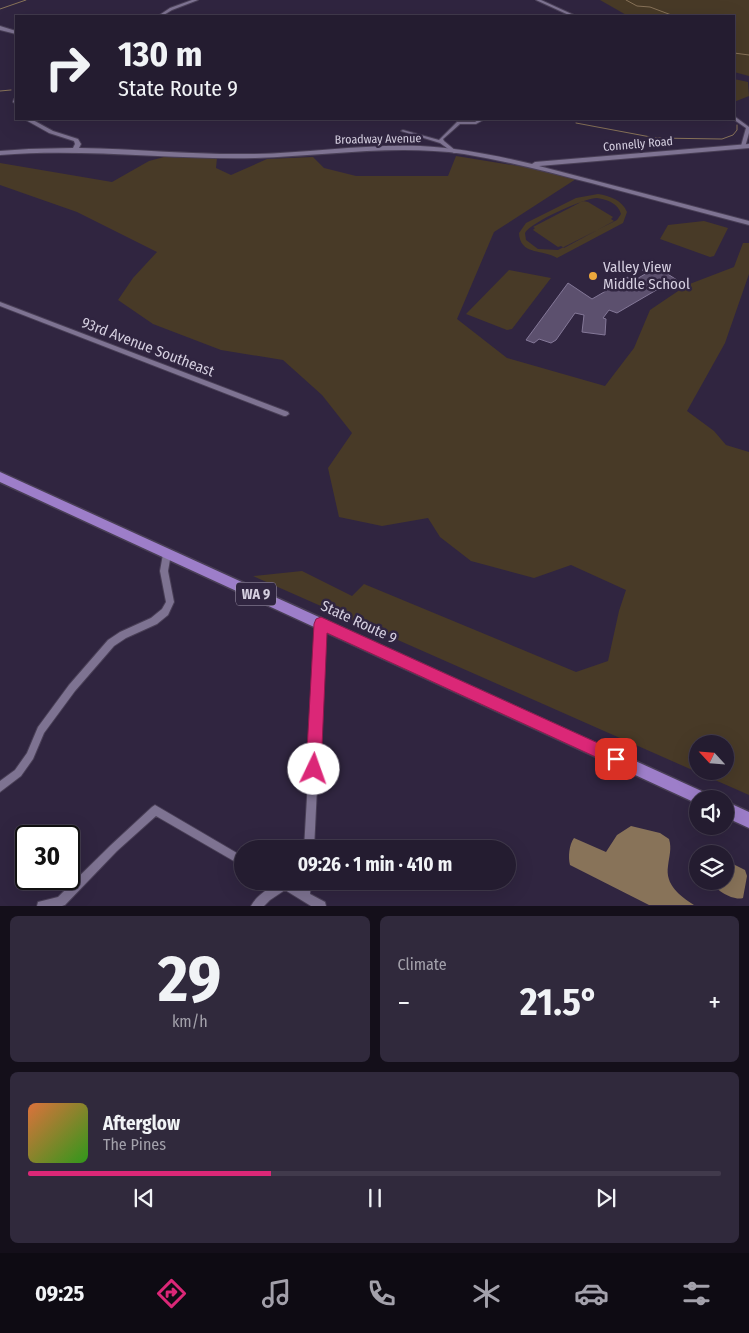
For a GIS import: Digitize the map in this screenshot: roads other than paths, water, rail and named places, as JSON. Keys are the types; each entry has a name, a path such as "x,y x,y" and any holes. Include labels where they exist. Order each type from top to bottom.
{"main road":[{"name":"State Route 9","path":"0,477 689,793"},
{"path":"734,813 749,820"}],"street":[{"path":"162,15 171,9 196,0"},
{"path":"538,0 572,15"},
{"path":"0,28 15,33"},
{"path":"735,118 748,128 746,146"},
{"path":"29,120 51,132 76,140 78,144 75,148"},
{"path":"442,142 441,139 459,123 476,123 480,120"},
{"path":"403,131 442,142 454,152"},
{"name":"Connelly Road","path":"528,164 746,146"},
{"name":"Broadway Avenue","path":"0,153 75,148 231,156 284,155 356,149 419,148 483,155 528,164 749,223"},
{"name":"93rd Avenue Southeast","path":"0,304 286,414"},
{"path":"0,787 18,773 30,756 41,730 72,688 111,643 123,635 154,621 165,612 170,602 164,571 167,554"},
{"path":"309,840 321,624"},
{"path":"42,906 61,901 155,810 234,856"},
{"path":"256,906 274,890"},
{"path":"296,890 321,906"},
{"path":"305,890 305,895"}],"waterway":[{"path":"0,9 26,0"},
{"path":"626,0 637,6 650,7 671,15"},
{"path":"6,28 15,31"},
{"path":"735,53 749,55"},
{"path":"0,91 11,90"},
{"path":"576,123 656,138 722,139 733,135 737,130 737,125"}],"place":[{"name":"Valley View Middle School","path":"593,276"}]}
